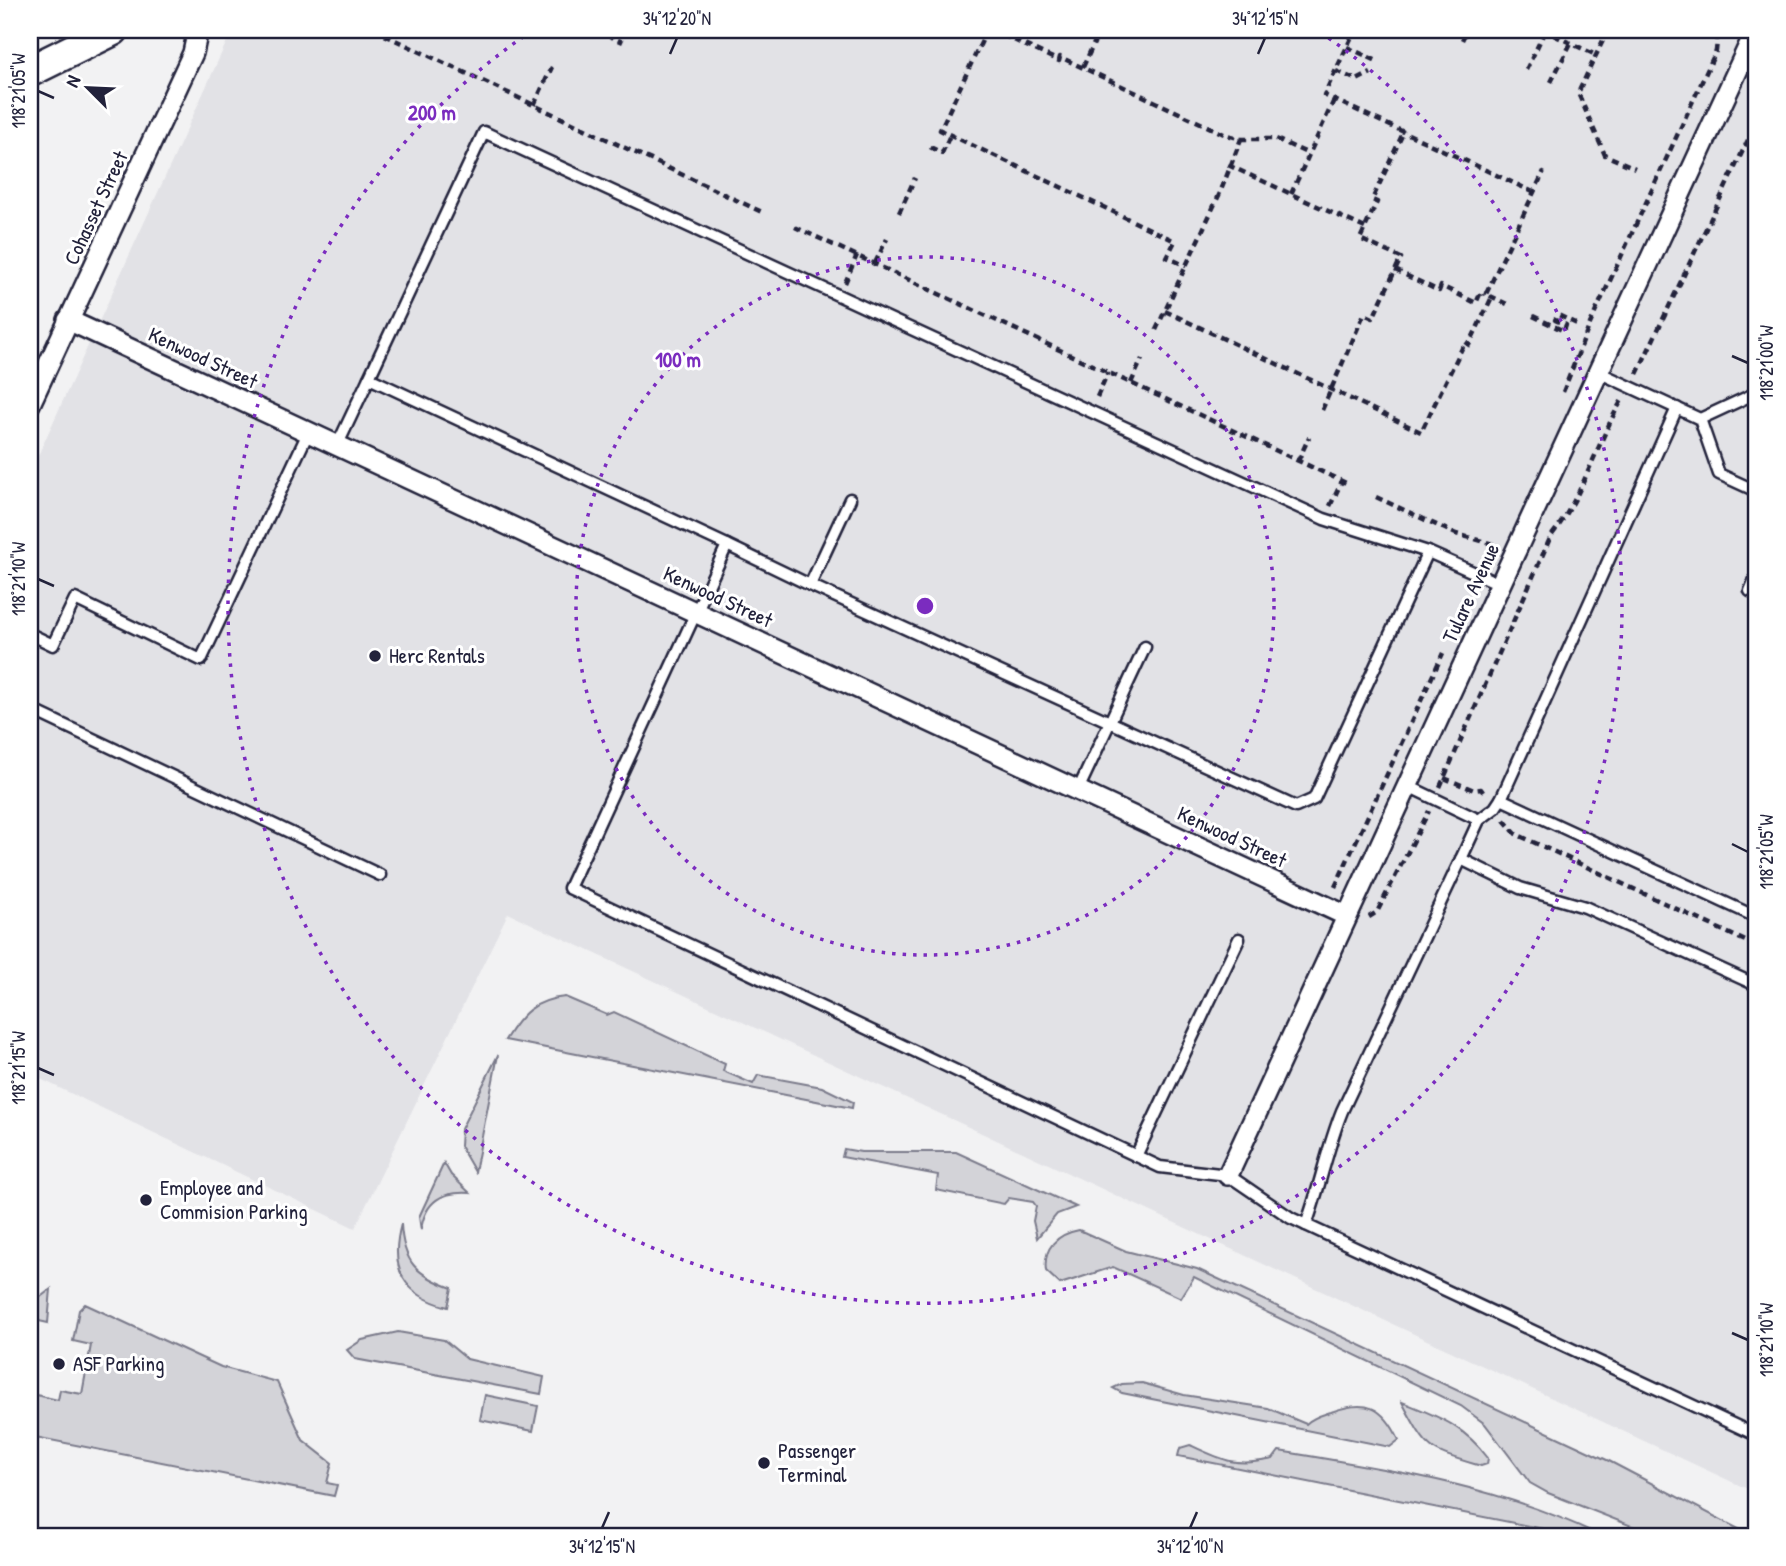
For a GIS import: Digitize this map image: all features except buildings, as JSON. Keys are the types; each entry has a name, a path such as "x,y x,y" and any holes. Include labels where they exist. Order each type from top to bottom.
{"main road":[{"path":"30,71 113,30"}],"street":[{"name":"Cohasset Street","path":"30,404 193,53 197,38 194,30"},
{"name":"Tulare Avenue","path":"1228,1175 1756,30"},
{"name":"Kenwood Street","path":"68,320 1348,916"}],"lane":[{"path":"337,446 484,132 1324,519 1428,552 1500,584"},
{"path":"1598,372 1700,419 1719,474 1756,491"},
{"path":"369,378 810,585 1296,807 1314,799 1428,552"},
{"path":"1700,419 1756,393"},
{"path":"1306,1225 1320,1186 1331,1138 1342,1111 1479,820 1495,808 1501,799 1676,408"},
{"path":"30,634 53,645 75,599 201,660 308,433"},
{"path":"810,585 850,499"},
{"path":"727,545 569,888 1160,1167 1228,1175 1306,1225 1756,1435"},
{"path":"1750,591 1756,577"},
{"path":"1078,790 1145,646"},
{"path":"30,709 380,875"},
{"path":"1408,786 1479,820"},
{"path":"1501,799 1756,917"},
{"path":"1461,859 1520,888 1585,907 1756,985"},
{"path":"1136,1156 1239,939"}],"path":[{"path":"374,30 764,213"},
{"path":"565,37 569,30"},
{"path":"596,30 623,42"},
{"path":"1186,266 1167,257 1175,241 940,130 989,30 1059,61 1060,57 1241,139 1276,139 1309,154"},
{"path":"1083,67 1100,30"},
{"path":"1349,30 1354,32 1324,95 1533,192"},
{"path":"1462,40 1467,30"},
{"path":"1526,70 1544,30 1596,55"},
{"path":"1608,30 1578,93 1605,155 1635,168"},
{"path":"1559,401 1590,324 1716,51 1718,30"},
{"path":"1551,82 1571,43"},
{"path":"1347,47 1377,61"},
{"path":"534,105 552,67"},
{"path":"1336,71 1357,80 1371,73"},
{"path":"1291,194 1334,100"},
{"path":"1348,916 1373,918 1377,912 1435,799 1551,537 1566,517 1606,425 1646,362 1756,123"},
{"path":"1322,410 1364,314 1373,318 1401,258 1360,239 1377,202 1372,200 1404,131"},
{"path":"930,147 942,153 950,135"},
{"path":"1156,330 1220,193 1228,164 1241,139"},
{"path":"1228,164 1365,228"},
{"path":"1486,294 1544,171"},
{"path":"899,213 915,178"},
{"path":"795,227 1344,482 1329,507"},
{"path":"875,263 887,239"},
{"path":"845,283 858,255"},
{"path":"1395,270 1439,291 1441,286 1476,303 1481,292 1507,304"},
{"path":"1165,311 1422,432 1465,342 1469,345 1492,297"},
{"path":"1533,316 1564,331 1566,325 1555,320 1558,315 1577,324"},
{"path":"1131,383 1142,359"},
{"path":"1095,400 1108,372"},
{"path":"1298,461 1309,437"},
{"path":"1376,497 1456,534 1497,545"},
{"path":"1482,575 1502,534"},
{"path":"1327,906 1447,648"},
{"path":"1444,778 1474,790 1481,789 1516,834 1756,946"}],"shaded area":[{"path":"232,30 1756,30 1756,1493 508,913 355,1228 30,1074 30,473"},
{"path":"565,997 607,1015 614,1012 725,1064 723,1071 753,1084 758,1075 822,1087 853,1102 852,1108 505,1040 529,1010 545,1001"},
{"path":"498,1055 475,1172 460,1146 461,1129"},
{"path":"844,1149 861,1152 956,1152 1076,1207 1057,1214 1037,1238 1033,1221 1036,1206 1033,1202 1009,1198 1004,1204 936,1190 938,1175 842,1157"},
{"path":"444,1163 451,1175 470,1193 451,1194 436,1200 426,1212 421,1230 419,1217"},
{"path":"401,1224 405,1249 414,1266 430,1278 452,1288 448,1307 420,1295 403,1278 397,1254"},
{"path":"1079,1230 1126,1251 1197,1269 1609,1461 1752,1536 1657,1536 1548,1493 1530,1483 1485,1424 1461,1406 1194,1277 1181,1298 1113,1267 1060,1284 1046,1271 1049,1249 1064,1235"},
{"path":"51,1289 48,1323 30,1319 30,1305"},
{"path":"85,1304 221,1367 277,1382 303,1440 332,1463 327,1483 337,1485 334,1496 30,1436 30,1384 33,1385 32,1394 58,1400 60,1390 82,1394 91,1345 73,1341 79,1310"},
{"path":"398,1332 444,1340 467,1359 544,1377 541,1394 355,1359 347,1350 362,1340"},
{"path":"1142,1383 1184,1395 1268,1408 1306,1424 1318,1416 1343,1408 1364,1406 1372,1408 1387,1419 1399,1440 1390,1447 1122,1393 1113,1388 1122,1384"},
{"path":"485,1395 538,1406 533,1431 480,1420"},
{"path":"1402,1402 1460,1430 1488,1458 1487,1464 1481,1466 1463,1461 1431,1447 1418,1431"},
{"path":"1190,1445 1230,1461 1273,1459 1279,1451 1403,1473 1524,1504 1601,1536 1579,1536 1178,1456 1180,1448"}],"place":[{"name":"Herc Rentals","path":"375,656"},
{"name":"Employee and Commision Parking","path":"146,1200"},
{"name":"ASF Parking","path":"59,1364"},
{"name":"Passenger Terminal","path":"764,1463"}]}
